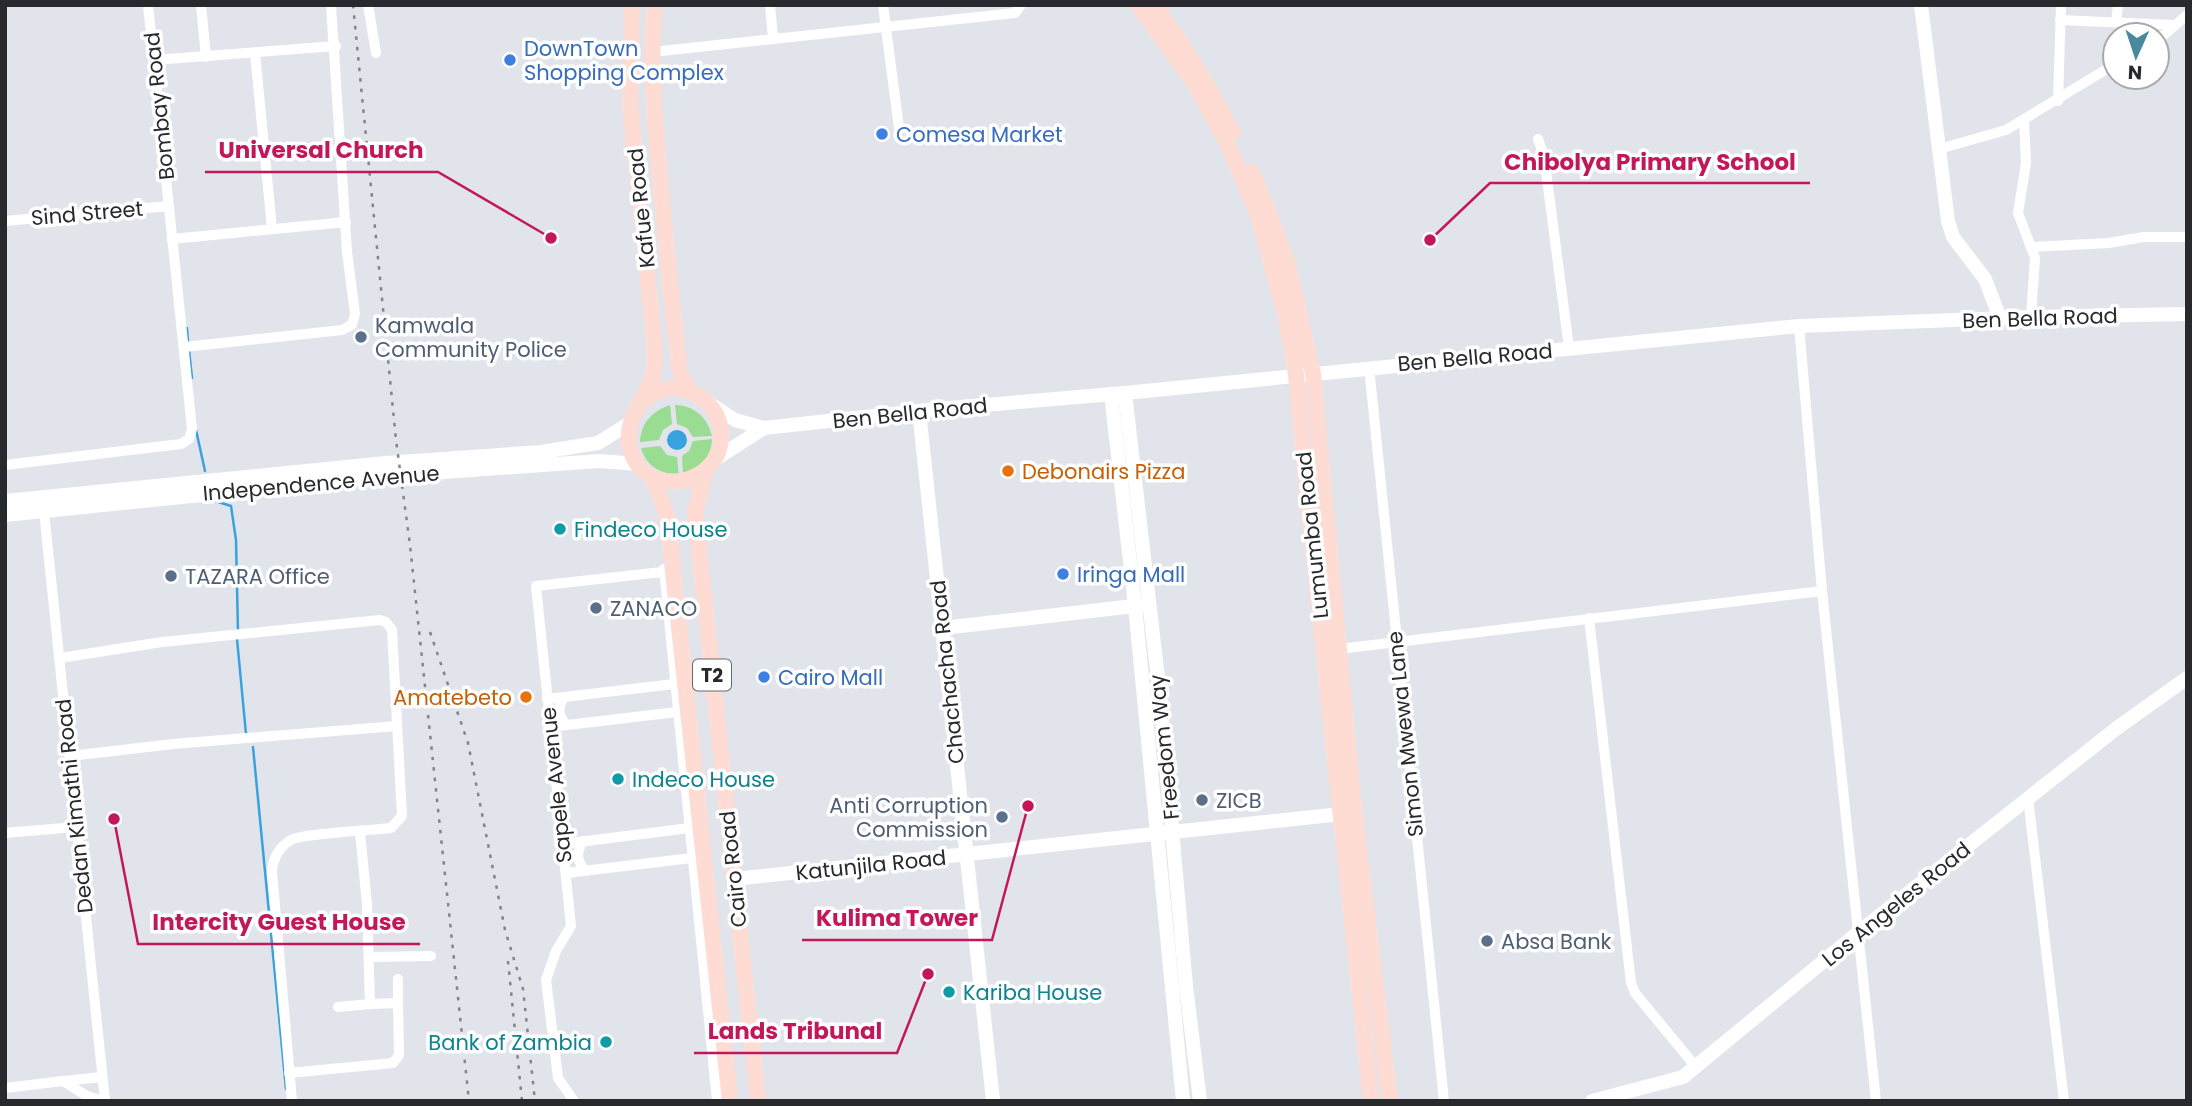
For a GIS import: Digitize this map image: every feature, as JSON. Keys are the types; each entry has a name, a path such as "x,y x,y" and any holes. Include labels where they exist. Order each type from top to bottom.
{"main road":[{"name":"Kafue Road","path":"632,5 630,107 654,341 653,376 638,407"},
{"name":"Kafue Road","path":"655,5 652,52 654,117 680,372 690,391"},
{"name":"Lumumba Road","path":"1138,5 1193,82 1227,143 1249,193 1274,269 1285,313 1296,375 1371,1101"},
{"name":"Lumumba Road","path":"1154,5 1213,92 1265,201 1288,265 1313,374 1357,836 1390,1101"},
{"path":"1921,5 1948,221 1953,237 1985,279 2000,318"},
{"name":"Ben Bella Road","path":"708,402 735,420 764,428 1799,326 2187,314"},
{"path":"676,388 690,391 708,402 718,418 720,430 720,443 710,466 683,482 667,482 652,477 638,464 630,449 630,424 638,407 662,390 676,388"},
{"name":"Freedom Way","path":"1118,393 1142,605 1160,695 1186,986 1200,1101"},
{"name":"Chachacha Road","path":"919,411 993,1101"},
{"name":"Independence Avenue","path":"424,467 587,446 598,443 630,424"},
{"name":"Ben Bella Road","path":"710,466 764,428"},
{"name":"Independence Avenue","path":"5,501 387,469 599,461 638,464"},
{"name":"Cairo Road","path":"710,466 695,513 758,1101"},
{"name":"Independence Avenue","path":"5,515 387,469"},
{"name":"Cairo Road","path":"652,477 667,516 675,639 711,981 720,1013 730,1101"},
{"path":"943,628 1142,605"},
{"name":"Freedom Way","path":"1142,605 1143,698 1183,1101"},
{"path":"679,680 698,682 712,673"},
{"name":"Los Angeles Road","path":"1592,1101 1678,1080 2028,798 2117,728 2187,678"},
{"path":"682,707 699,693 715,698"},
{"path":"1143,698 1160,695"},
{"name":"Katunjila Road","path":"734,879 1341,814"},
{"path":"720,1013 734,1019 748,1010"},
{"path":"723,1039 735,1030 744,1031 751,1036"}],"street":[{"name":"Bombay Road","path":"5,465 181,444 189,439 192,429 148,5"},
{"path":"201,5 206,57"},
{"path":"184,347 342,330 352,325 355,314 347,252 336,46 331,5"},
{"path":"368,5 376,53"},
{"path":"769,5 773,38"},
{"path":"883,5 899,128"},
{"path":"652,52 1015,13 1021,5"},
{"path":"2057,101 2061,5"},
{"path":"2173,25 2187,15"},
{"path":"2060,20 2101,21"},
{"path":"154,60 336,46"},
{"path":"255,53 272,229"},
{"path":"1939,149 1988,136 2024,121 2101,73"},
{"path":"2024,121 2026,163 2018,213 2035,258 2031,317"},
{"path":"1538,139 1544,156 1569,348"},
{"name":"Sind Street","path":"5,220 169,206"},
{"path":"172,239 346,222"},
{"path":"2032,247 2108,243 2144,237 2187,237"},
{"path":"1799,326 1822,591 1876,1101"},
{"name":"Simon Mwewa Lane","path":"1368,367 1444,1101"},
{"name":"Dedan Kimathi Road","path":"44,511 104,1101"},
{"path":"671,551 662,572 675,639"},
{"name":"Sapele Avenue","path":"575,1101 558,1078 546,980 556,951 571,926 536,586 662,572"},
{"path":"1339,649 1822,591"},
{"path":"1589,618 1631,983 1635,993 1696,1067"},
{"path":"60,658 162,642 380,620 386,622 392,630 402,816 391,828 293,838 280,849 273,860 292,1101"},
{"path":"547,699 679,680"},
{"path":"564,697 559,712 567,725"},
{"path":"550,727 682,707"},
{"path":"70,756 173,744 397,726"},
{"path":"691,792 689,828 711,981 717,1101"},
{"path":"2028,798 2064,1101"},
{"path":"5,833 76,827"},
{"path":"563,844 689,828"},
{"path":"360,832 370,957 369,1004"},
{"path":"583,841 577,857 586,871"},
{"path":"566,873 692,858"},
{"path":"370,957 431,956"},
{"path":"289,1073 393,1063 399,1055 398,979"},
{"path":"338,1007 398,1003"},
{"path":"5,1088 102,1077"},
{"path":"64,1081 87,1096 104,1101"}],"green space":[{"path":"670,405 672,424 663,430 659,440 640,442 649,419"},
{"path":"675,405 689,408 699,414 707,423 712,436 693,437 687,428 677,424"},
{"path":"712,439 707,458 683,476 682,456 689,451 693,441"},
{"path":"660,446 667,455 677,457 679,476 655,468 641,448"}],"water":[{"path":"673,430 681,430 687,440 681,450 673,450 667,444 667,436"}],"waterway":[{"path":"187,328 188,342"},
{"path":"189,350 192,378"},
{"path":"196,430 205,471"},
{"path":"212,500 231,506 236,540 238,633"},
{"path":"237,639 246,734"},
{"path":"253,747 286,1089"}],"railway":[{"path":"353,5 396,440 410,545 469,1101"},
{"path":"430,632 468,743 505,930 523,989 535,1101"},
{"path":"508,961 522,1101"}],"place":[{"name":"DownTown Shopping Complex","path":"510,60"},
{"name":"Comesa Market","path":"882,134"},
{"name":"Universal Church","path":"551,238"},
{"name":"Chibolya Primary School","path":"1430,240"},
{"name":"Kamwala Community Police","path":"361,337"},
{"name":"Debonairs Pizza","path":"1008,471"},
{"name":"Findeco House","path":"560,529"},
{"name":"Iringa Mall","path":"1063,574"},
{"name":"TAZARA Office","path":"171,576"},
{"name":"ZANACO","path":"596,608"},
{"name":"Cairo Mall","path":"764,677"},
{"name":"Amatebeto","path":"526,697"},
{"name":"Indeco House","path":"618,779"},
{"name":"ZICB","path":"1202,800"},
{"name":"Kulima Tower","path":"1028,806"},
{"name":"Anti Corruption Commission","path":"1002,817"},
{"name":"Intercity Guest House","path":"114,819"},
{"name":"Absa Bank","path":"1487,941"},
{"name":"Lands Tribunal","path":"928,974"},
{"name":"Kariba House","path":"949,992"},
{"name":"Bank of Zambia","path":"606,1042"}]}
